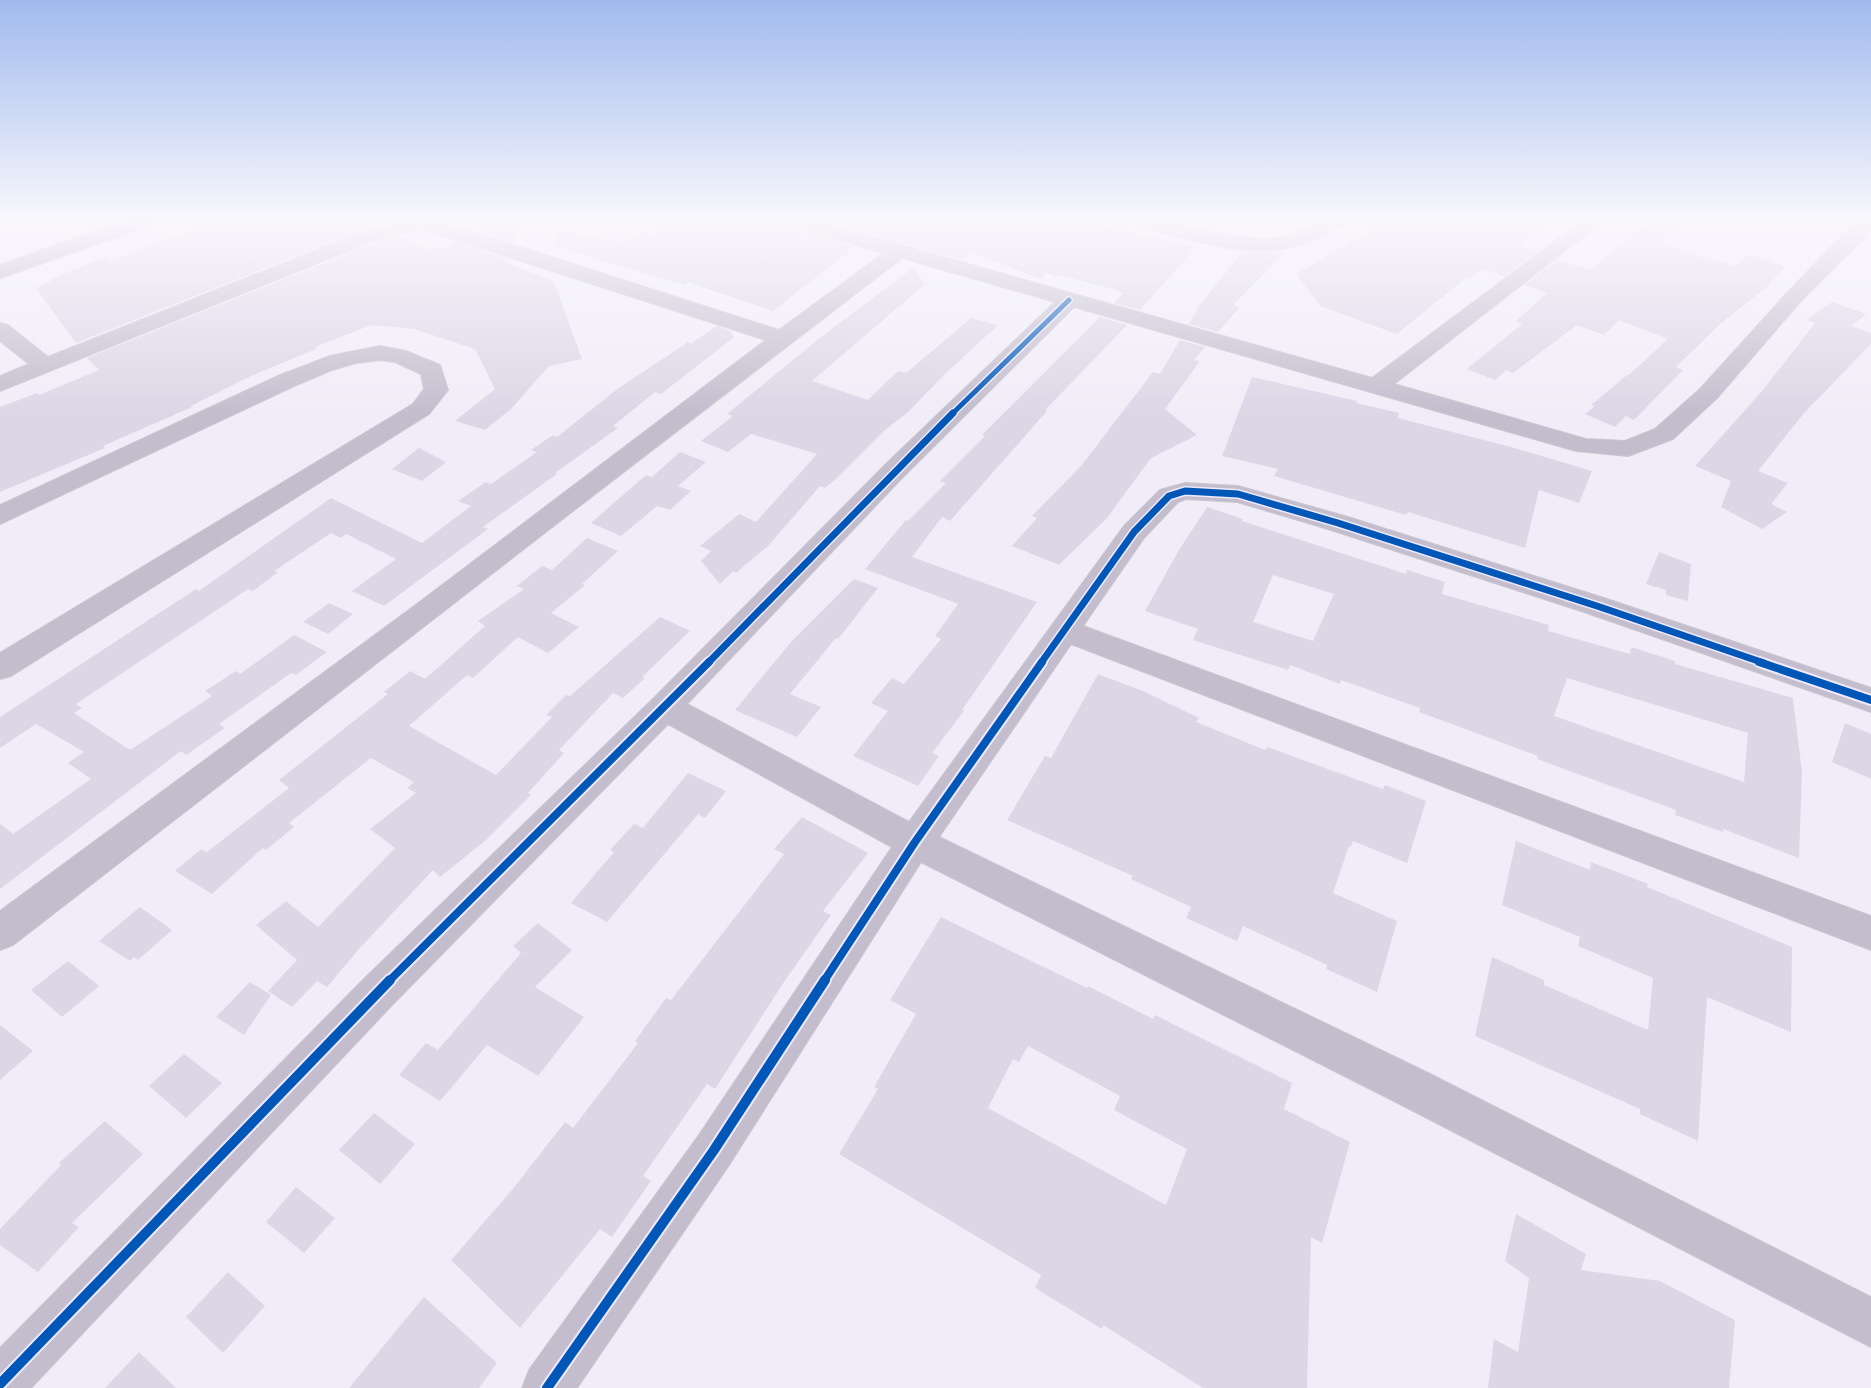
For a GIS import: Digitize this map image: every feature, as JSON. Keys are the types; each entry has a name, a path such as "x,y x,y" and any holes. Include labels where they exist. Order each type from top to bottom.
{"street":[{"path":"0,384 250,284"},
{"path":"614,284 781,338"},
{"path":"0,933 427,611 627,455 854,284"},
{"path":"1014,284 1585,446 1628,449 1664,434 1709,393 1807,284"},
{"path":"1377,386 1512,284"},
{"path":"0,1384 378,992 665,707 903,463 1069,300"},
{"path":"0,330 45,366"},
{"path":"0,515 275,386 328,364 367,355 390,354 407,358 432,370 436,390 420,409 0,668"},
{"path":"547,1388 714,1150 915,842 1066,632 1134,532 1169,496 1185,491 1238,494 1338,523 1597,606 1871,699"},
{"path":"1066,632 1871,933"},
{"path":"665,707 915,842 1413,1088 1871,1323"}],"building":[{"path":"46,284 225,284 76,343 36,288"},
{"path":"272,284 555,284 582,359 549,366 511,409 485,430 455,421 495,389 475,349 414,329 371,325 251,376 192,407 103,446 105,448 0,492 0,407 37,393 39,395 99,370 87,358"},
{"path":"693,284 808,284 773,311"},
{"path":"892,284 925,284 812,381 868,400 898,371 906,373 971,318 998,325 836,479 825,488 820,486 769,545 736,573 733,571 720,584 701,561 711,551 700,546 739,514 756,522 817,454 751,434 728,452 701,441 733,416 727,414 826,333"},
{"path":"1093,284 1163,284 1140,310 1114,303 1123,293"},
{"path":"1217,284 1254,284 1233,305 1240,307 1218,332 1189,324 1199,306"},
{"path":"1303,284 1459,284 1397,334 1320,306"},
{"path":"1770,284 1720,324 1676,367 1683,370 1634,420 1626,416 1615,427 1585,414 1595,406 1591,405 1629,375 1668,339 1619,320 1604,335 1577,325 1513,373 1506,370 1495,380 1467,369 1522,324 1516,321 1547,293 1525,285"},
{"path":"1832,302 1866,314 1851,326 1871,333 1871,344 1804,413 1758,471 1788,483 1771,504 1787,512 1762,529 1721,507 1731,481 1695,466 1763,390 1815,323 1807,320"},
{"path":"1100,317 1127,325 1045,410 1047,411 950,521 942,517 912,557 1037,602 962,710 964,711 932,753 939,756 918,786 853,756 888,711 871,703 892,678 904,684 941,639 935,636 958,604 865,569 906,520 908,521 946,483 940,481 985,436 982,435"},
{"path":"717,326 730,331 734,337 661,394 655,392 613,426 618,428 483,527 488,529 384,606 352,591 396,559 346,534 341,538 331,533 274,571 278,572 253,591 248,589 76,704 82,708 74,713 130,750 212,696 205,691 236,671 240,674 294,635 327,652 296,675 291,673 219,724 225,728 186,755 181,751 0,889 0,824 13,834 91,779 68,763 84,752 36,724 0,748 0,717 196,589 199,591 331,498 422,543 471,506 458,501 486,482 491,484 537,452 531,450 553,435 557,437 616,390 688,342 690,344"},
{"path":"1180,340 1205,347 1194,360 1200,361 1165,409 1197,435 1151,458 1107,518 1059,565 1012,546 1037,518 1032,516 1081,466 1153,372 1160,374"},
{"path":"1252,377 1357,401 1356,403 1399,413 1398,418 1511,447 1592,471 1579,503 1539,490 1525,548 1408,512 1406,515 1274,476 1278,469 1222,456"},
{"path":"419,448 446,462 422,481 392,469"},
{"path":"680,452 706,462 678,486 691,491 670,510 657,506 621,536 591,523 646,475 652,477"},
{"path":"1207,507 1243,519 1242,521 1406,574 1407,570 1445,582 1442,594 1549,625 1548,631 1630,654 1631,647 1675,661 1675,664 1793,698 1802,772 1799,858 1723,829 1723,832 1675,815 1676,810 1537,759 1538,756 1419,712 1420,708 1341,680 1340,684 1290,665 1288,670 1193,640 1198,629 1145,611 1179,550","holes":["1273,575 1334,594 1313,641 1253,622","1567,678 1748,733 1744,782 1554,716"]},
{"path":"587,538 618,551 582,584 585,585 551,613 579,627 548,653 518,637 473,678 467,675 409,726 496,775 552,717 546,715 566,695 570,696 660,617 690,631 623,698 613,693 559,750 564,753 528,793 531,795 486,840 440,877 433,870 358,950 327,987 317,981 292,1007 268,991 297,960 256,925 286,901 318,927 395,848 370,829 416,793 407,788 414,782 371,758 289,823 294,827 266,850 263,848 212,894 175,871 201,849 207,852 289,788 279,780 388,694 384,692 410,671 425,679 485,626 478,621 524,589 517,586 542,566 552,570"},
{"path":"1659,552 1691,564 1688,601 1666,595 1666,590 1646,584"},
{"path":"854,579 878,588 838,639 836,638 790,694 821,707 797,737 735,710 791,642"},
{"path":"329,603 353,614 328,634 303,622"},
{"path":"1098,674 1143,691 1199,718 1196,722 1265,750 1267,747 1383,789 1385,785 1426,801 1407,863 1353,841 1351,847 1349,846 1333,893 1397,921 1377,992 1326,969 1327,965 1243,926 1237,941 1186,918 1191,907 1131,879 1133,876 1007,820 1045,756 1051,758"},
{"path":"1845,723 1871,734 1871,779 1832,762"},
{"path":"688,773 726,791 705,818 698,814 607,922 571,903 614,852 610,850 634,824 643,828"},
{"path":"802,817 868,853 823,911 831,915 784,982 715,1089 707,1084 643,1176 651,1181 612,1237 600,1229 520,1328 451,1260 512,1190 565,1122 573,1128 638,1043 635,1041 666,998 671,1000 784,854 774,849"},
{"path":"1516,841 1590,870 1591,862 1648,884 1647,887 1792,947 1791,1032 1707,997 1698,1141 1640,1114 1640,1109 1475,1036 1492,957 1544,980 1544,985 1648,1030 1653,978 1578,946 1580,937 1502,905"},
{"path":"140,907 172,930 138,960 134,957 130,961 99,941"},
{"path":"941,917 1153,1019 1155,1015 1292,1083 1284,1109 1350,1142 1322,1243 1311,1237 1307,1388 1203,1388 1103,1325 1102,1329 1035,1288 1041,1275 839,1154 878,1089 874,1087 916,1014 890,1000","holes":["1028,1046 1120,1096 1114,1110 1187,1149 1166,1205 988,1108 1013,1059 1019,1062"]},
{"path":"538,923 572,950 535,987 584,1017 538,1076 487,1045 440,1101 399,1075 426,1043 438,1050 521,953 513,946"},
{"path":"68,961 99,986 62,1017 31,990"},
{"path":"250,982 271,995 244,1035 216,1017"},
{"path":"0,1025 33,1051 0,1080"},
{"path":"184,1054 222,1083 186,1118 149,1086"},
{"path":"374,1113 415,1144 380,1184 339,1150"},
{"path":"105,1121 143,1154 72,1223 79,1227 38,1272 0,1245 0,1229 61,1165 59,1163"},
{"path":"296,1187 335,1218 304,1253 266,1222"},
{"path":"1516,1214 1586,1254 1581,1270 1660,1281 1735,1320 1729,1388 1488,1388 1494,1339 1518,1352 1529,1278 1505,1261"},
{"path":"228,1272 265,1306 223,1353 186,1317"},
{"path":"424,1297 497,1363 479,1388 349,1388"},
{"path":"139,1352 176,1388 105,1388"}],"cycle path":[{"path":"0,1384 378,992 665,707 894,471 1069,300"},
{"path":"547,1388 714,1150 915,842 1134,532 1169,496 1185,491 1238,494 1338,523 1597,606 1871,700"}]}
